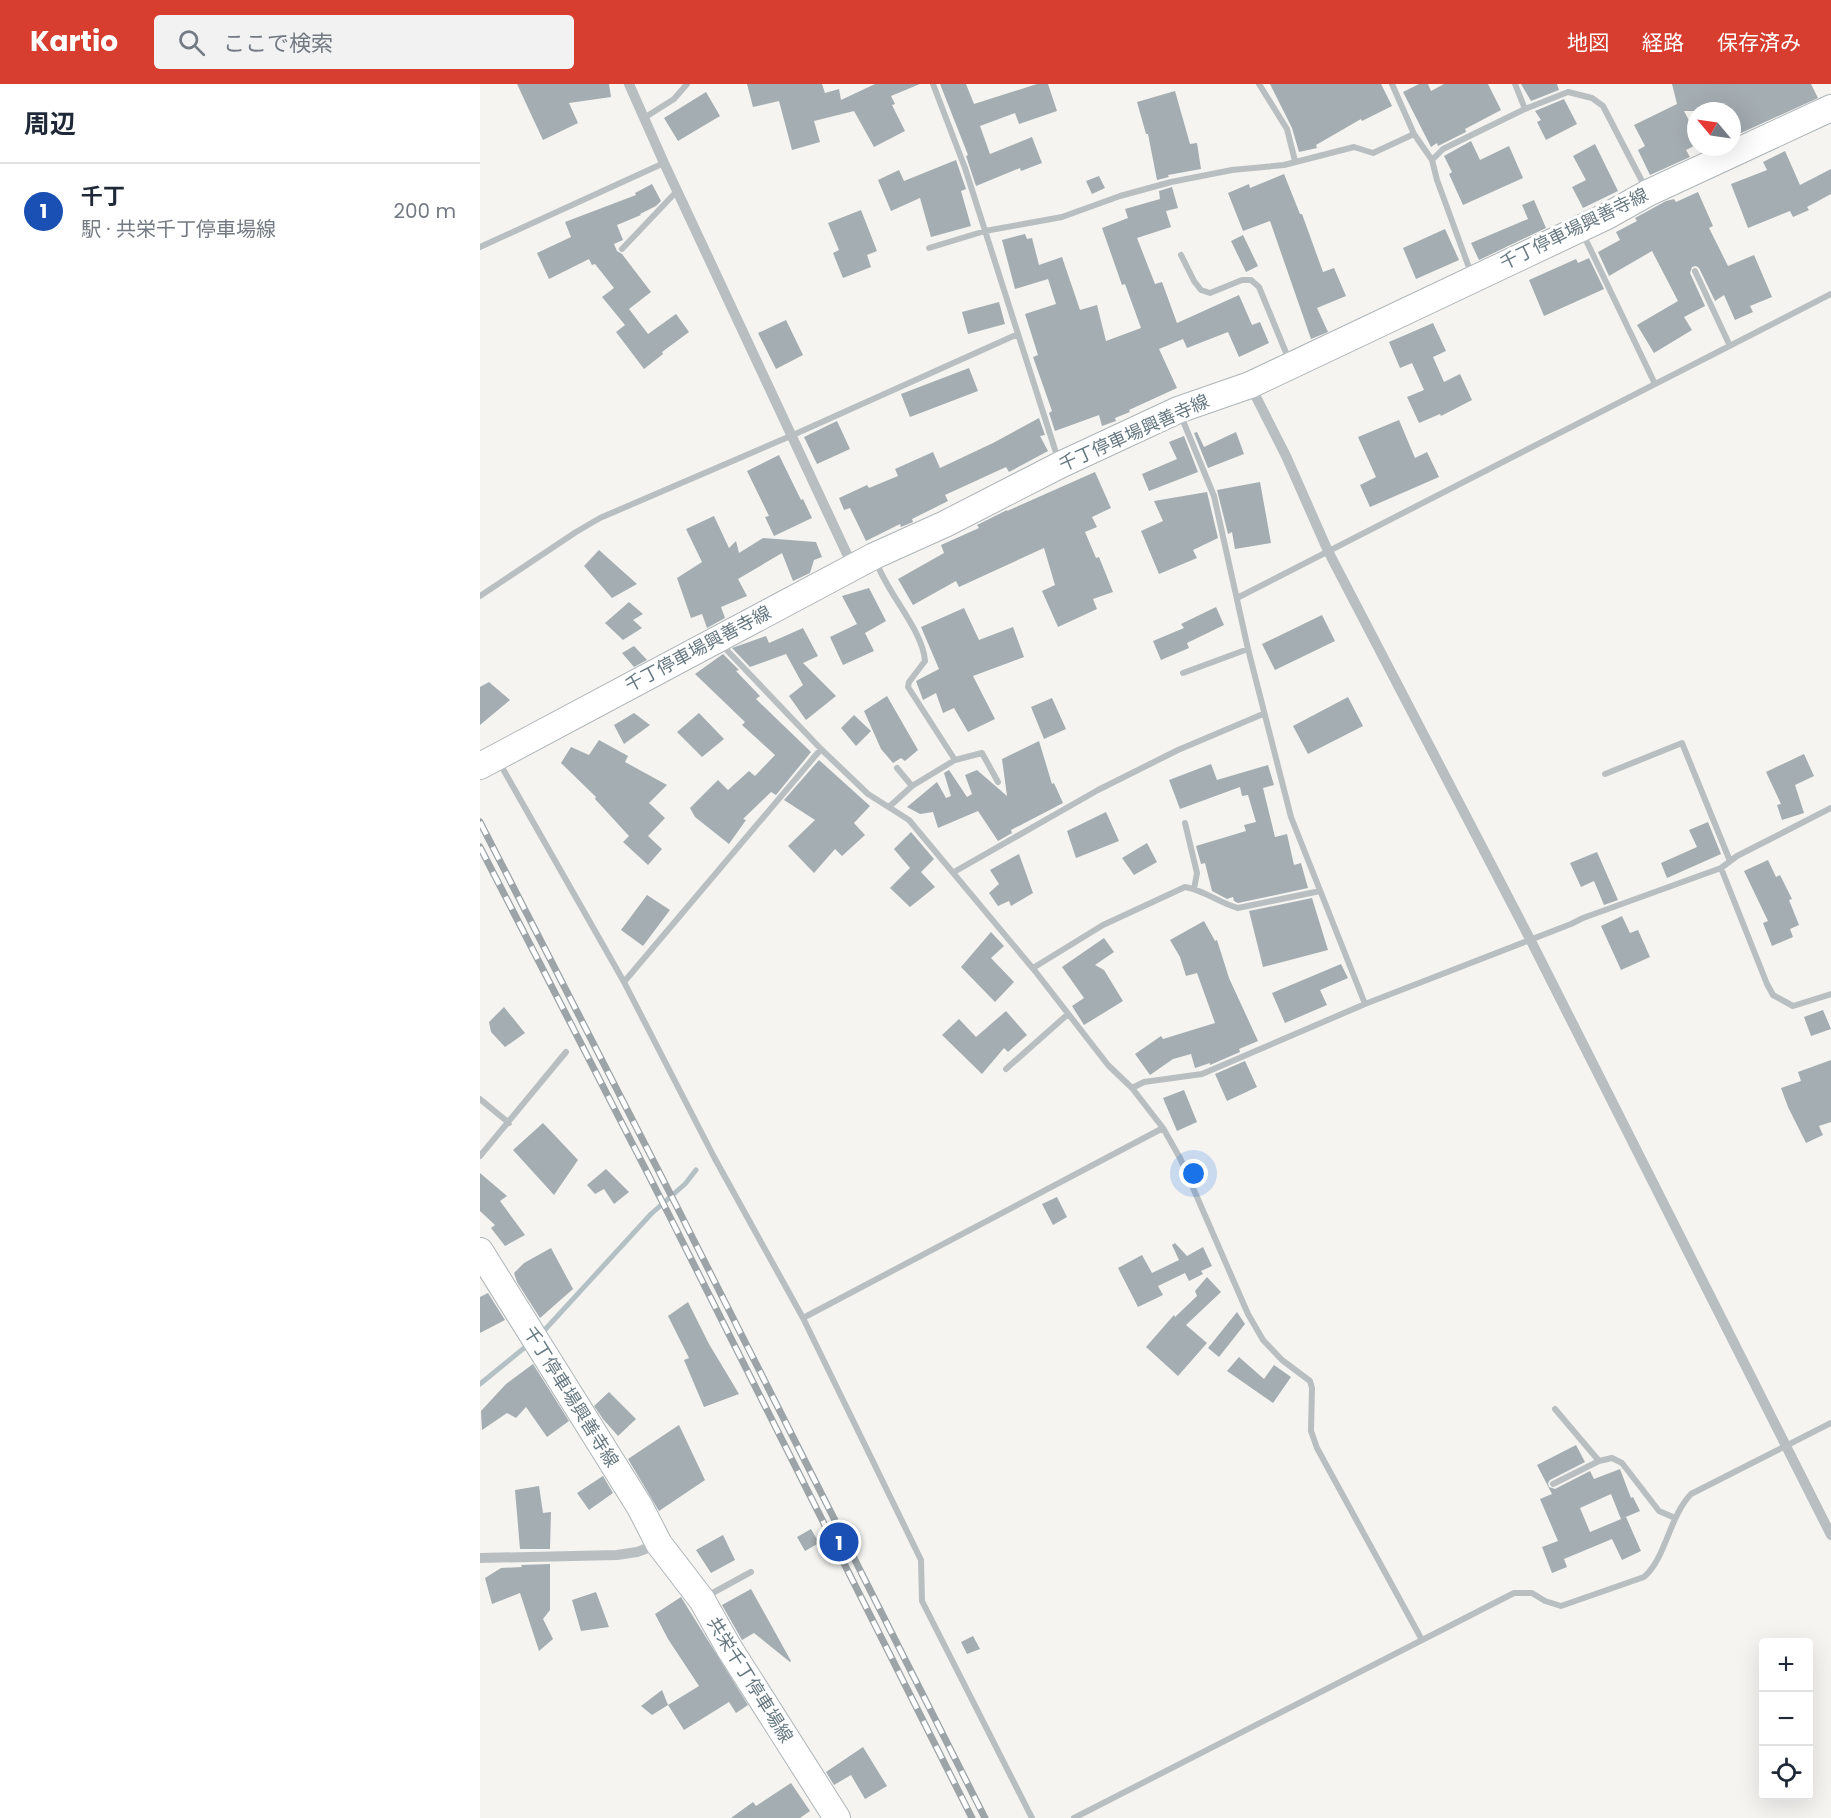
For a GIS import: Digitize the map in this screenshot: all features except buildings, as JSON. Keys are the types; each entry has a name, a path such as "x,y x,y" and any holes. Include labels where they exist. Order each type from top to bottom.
{"main road":[{"name":"千丁停車場興善寺線","path":"488,762 864,562 945,524 1060,465 1178,410 1250,385 1580,228 1648,193 1831,108"},
{"name":"千丁停車場興善寺線","path":"480,1251 640,1507 659,1544"},
{"name":"共栄千丁停車場線","path":"659,1544 702,1600 729,1648 837,1818"}],"street":[{"path":"629,84 677,191 793,435 864,562 879,572 913,629 925,661 909,682 908,687 955,760"},
{"path":"644,118 674,99 687,84"},
{"path":"933,84 965,168 1060,465"},
{"path":"1259,84 1287,129 1295,161"},
{"path":"1392,84 1414,134 1432,160 1473,279"},
{"path":"1515,84 1525,109"},
{"path":"1432,160 1443,149 1525,109 1568,92 1581,93 1603,106 1648,193"},
{"path":"929,248 985,231 1062,217 1120,196 1171,182 1232,170 1284,165 1354,147 1373,153 1414,134"},
{"path":"480,247 664,163"},
{"path":"622,249 677,191"},
{"path":"1580,228 1655,384"},
{"path":"1181,255 1201,290 1210,293 1242,280 1251,280 1259,287 1291,365"},
{"path":"1695,271 1730,346"},
{"path":"1237,598 1831,294"},
{"path":"480,596 600,518 1018,334"},
{"path":"1250,385 1286,456 1328,551 1530,939 1831,1535"},
{"path":"1178,410 1214,496 1263,714 1291,817 1365,1004"},
{"path":"716,639 821,749 868,794 909,820 1033,968 1108,1065 1132,1088 1163,1128 1180,1158 1253,1323 1263,1340 1282,1360 1310,1381 1312,1388 1311,1431 1317,1448 1422,1640"},
{"path":"1183,673 1248,649"},
{"path":"954,872 1098,790 1158,760 1263,714"},
{"path":"1605,774 1682,743 1730,861"},
{"path":"624,982 821,749"},
{"path":"889,807 912,786 955,760 982,753 998,782"},
{"path":"488,762 624,982 714,1157 803,1318 921,1560 922,1601 1032,1818"},
{"path":"897,768 912,786"},
{"path":"1132,1088 1144,1082 1202,1074 1365,1004 1629,900 1721,868 1730,861 1831,808"},
{"path":"1185,824 1197,873 1194,889"},
{"path":"1721,868 1773,995 1793,1006 1831,994"},
{"path":"1033,968 1103,925 1185,887 1238,908 1320,891"},
{"path":"1006,1069 1068,1014"},
{"path":"480,1156 566,1052"},
{"path":"480,1099 509,1123"},
{"path":"803,1318 1163,1128"},
{"path":"1555,1409 1599,1461"},
{"path":"1074,1818 1514,1593 1532,1593 1545,1601 1562,1606 1644,1577 1653,1567 1678,1510 1691,1494 1831,1423"},
{"path":"1553,1485 1599,1461 1612,1458 1622,1463 1659,1511 1675,1518"},
{"path":"480,1558 617,1555 636,1552 659,1544"},
{"path":"702,1600 751,1572"}],"waterway":[{"path":"541,1334 651,1214 685,1184 696,1170"},
{"path":"480,1384 529,1344"}],"railway":[{"path":"480,822 985,1818"},
{"path":"480,847 667,1211 972,1818"}],"place":[{"name":"千丁","path":"839,1542"}]}
